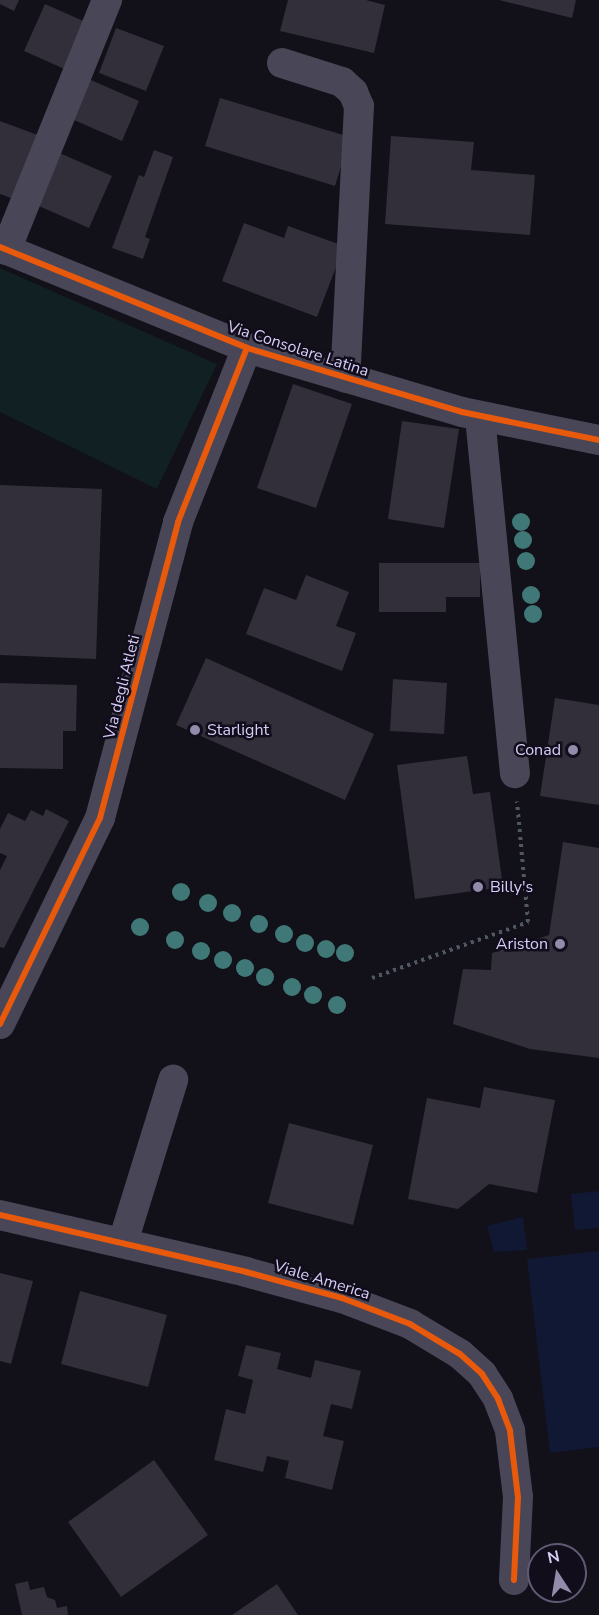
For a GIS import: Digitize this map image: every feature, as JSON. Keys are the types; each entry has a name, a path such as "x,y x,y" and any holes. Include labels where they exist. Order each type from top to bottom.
{"street":[{"path":"3,249 107,0"},
{"name":"Via Consolare Latina","path":"282,63 342,82 353,92 359,106 345,378"},
{"name":"Via Consolare Latina","path":"3,249 247,348 480,417 599,440"},
{"name":"Via degli Atleti","path":"0,1024 100,818 178,522 247,348"},
{"path":"480,417 515,773"},
{"path":"123,1242 173,1080"},
{"name":"Viale America","path":"0,1215 123,1242 342,1298 410,1324 460,1354 482,1374 498,1398 510,1431 518,1497 514,1580"}],"path":[{"path":"372,978 528,922 515,773"}],"shaded area":[{"path":"0,268 217,364 157,489 0,412"}],"water":[{"path":"599,1191 599,1228 575,1230 571,1194"},
{"path":"523,1217 527,1250 494,1252 487,1226"},
{"path":"599,1251 599,1447 550,1453 527,1259"}],"building":[{"path":"0,0 19,0 14,11 0,4"},
{"path":"288,0 366,0 385,5 374,53 280,31"},
{"path":"499,0 576,0 572,18"},
{"path":"45,4 90,24 69,71 24,51"},
{"path":"116,28 164,46 146,91 99,73"},
{"path":"84,77 139,101 122,141 67,117"},
{"path":"220,98 350,137 335,186 205,146"},
{"path":"0,121 43,137 19,201 0,194"},
{"path":"391,136 474,142 471,170 535,175 530,235 385,224"},
{"path":"154,150 173,157 145,237 150,239 143,259 112,248 139,175 144,177"},
{"path":"55,151 112,176 89,228 32,203"},
{"path":"244,223 284,238 288,226 344,246 317,317 222,281"},
{"path":"293,384 352,404 316,508 257,488"},
{"path":"402,421 459,429 444,528 388,519"},
{"path":"0,485 102,489 96,659 0,655"},
{"path":"379,563 480,563 480,597 446,597 446,612 379,612"},
{"path":"306,575 349,592 336,626 356,633 342,671 246,634 264,588 296,600"},
{"path":"206,658 374,734 345,800 176,725"},
{"path":"393,679 447,683 444,734 390,731"},
{"path":"0,683 77,685 76,731 63,731 63,769 0,768"},
{"name":"Conad","path":"555,698 599,705 599,805 540,796"},
{"path":"467,756 473,794 490,792 503,887 415,899 397,765"},
{"path":"46,809 69,821 4,948 0,947 0,870 7,856 0,853 0,829 8,813 25,821 31,810 43,816"},
{"name":"Ariston","path":"563,842 599,848 599,1058 530,1049 453,1024 463,969 491,970 492,953 549,935"},
{"path":"484,1087 555,1100 537,1193 489,1184 458,1209 408,1199 427,1098 480,1108"},
{"path":"289,1123 373,1145 353,1225 268,1203"},
{"path":"0,1273 33,1281 11,1364 0,1361"},
{"path":"80,1291 167,1315 148,1387 61,1364"},
{"path":"246,1345 281,1353 277,1369 311,1378 315,1360 361,1371 352,1409 331,1404 323,1436 344,1441 332,1490 285,1478 289,1461 267,1456 263,1472 214,1460 226,1409 245,1414 253,1380 238,1376"},
{"path":"154,1460 208,1535 121,1597 68,1522"},
{"path":"28,1581 30,1590 44,1587 47,1597 55,1600 57,1608 67,1606 68,1615 22,1615 15,1584"},
{"path":"277,1584 298,1615 232,1615"}],"cycle path":[{"path":"0,247 247,348 462,412 599,440"},
{"path":"0,1024 100,818 178,522 247,348"},
{"path":"0,1215 246,1272 342,1298 410,1324 460,1354 482,1374 498,1399 510,1431 518,1497 514,1580"}],"place":[{"name":"Starlight","path":"195,730"},
{"name":"Conad","path":"573,750"},
{"name":"Billy's","path":"478,887"},
{"name":"Ariston","path":"560,944"}]}
